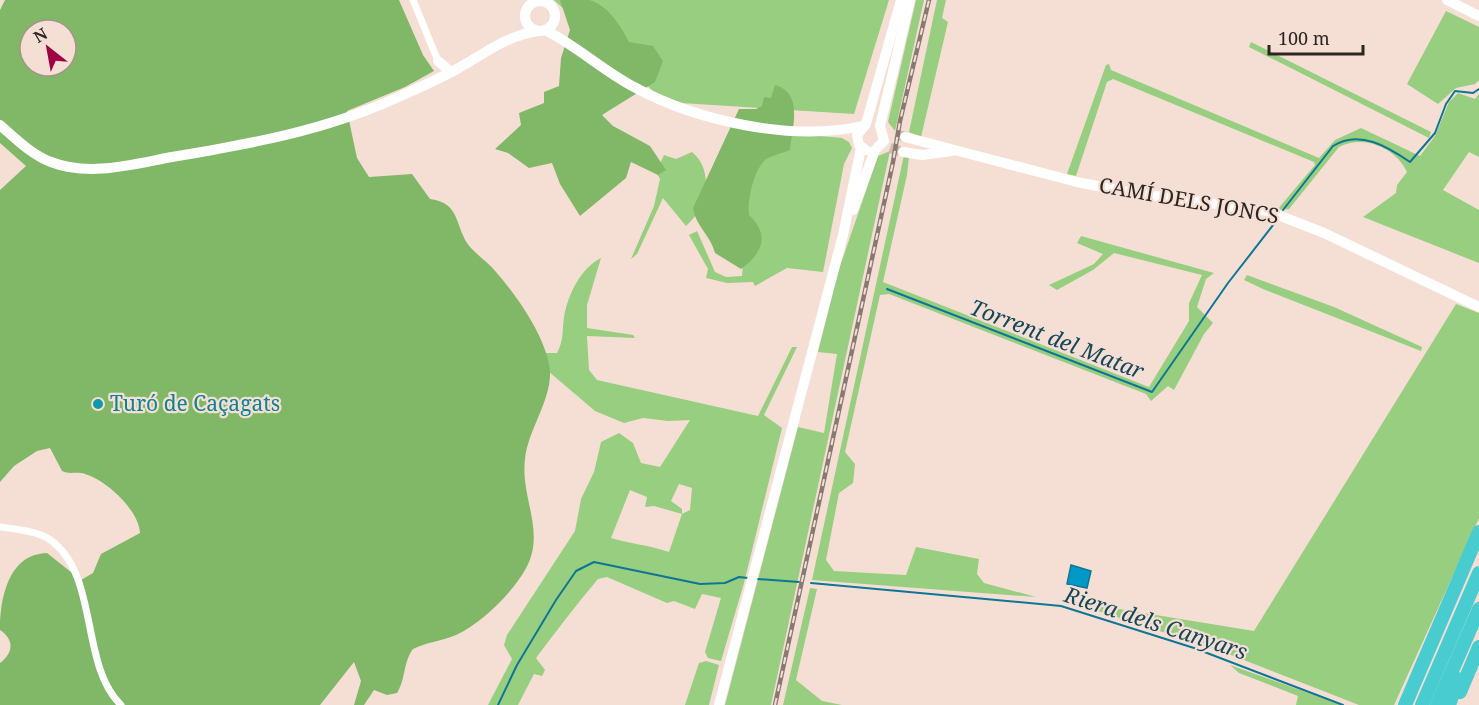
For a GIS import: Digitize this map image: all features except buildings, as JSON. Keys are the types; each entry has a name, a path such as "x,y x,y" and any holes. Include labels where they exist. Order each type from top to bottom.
{"highway":[{"path":"1405,705 1479,532"},
{"path":"1421,668 1479,554"},
{"path":"1422,705 1479,573"},
{"path":"1437,705 1479,609"},
{"path":"1449,705 1479,621"},
{"path":"1454,705 1479,647"}],"street":[{"path":"413,0 438,61 440,78"},
{"path":"719,705 843,236 860,145 857,135 864,125 901,0"},
{"path":"843,236 882,149 884,141 882,129 910,0"},
{"path":"1447,0 1479,16"},
{"path":"0,125 38,156 52,163 78,167 113,167 262,141 315,128 393,100 440,78 504,40 517,28 526,8 533,3 543,1 551,6 568,41"},
{"path":"526,8 527,23 568,41 633,87 696,113 752,125 819,131 846,136 860,145 882,149"},
{"path":"504,40 542,31 552,24 555,15"},
{"path":"438,61 451,72"},
{"name":"CAMÍ DELS JONCS","path":"819,131 864,125 955,151 1134,193 1268,211 1324,233 1479,307"},
{"path":"922,155 938,146"},
{"name":"CAMÍ DELS JONCS","path":"903,152 922,155 955,151"},
{"path":"0,526 48,538 69,559 84,604 104,680 112,696 121,705"}],"green space":[{"path":"5,0 399,0 423,55 434,71 405,87 347,111 357,158 369,177 412,174 430,199 448,206 456,217 470,247 490,266 522,306 538,333 548,360 550,372 547,394 530,437 525,459 524,473 534,543 525,570 504,598 466,630 413,649 397,693 387,695 374,690 364,705 354,705 361,681 354,662 320,705 0,705 0,663 10,651 10,642 0,630 0,618 5,592 15,570 23,561 34,555 47,553 81,580 93,573 101,554 140,533 134,515 120,497 93,477 82,473 62,471 50,448 37,451 14,466 0,482 0,190 26,166 0,143 0,10"},
{"path":"554,0 889,0 854,114 665,102"},
{"path":"560,0 589,0 602,6 622,29 629,42 653,46 663,61 655,82 602,115 613,126 650,146 666,170 658,175 631,162 626,178 580,216 560,184 552,163 529,168 508,153 495,149 521,125 519,113 544,103 544,92 559,86 561,58 570,30"},
{"path":"916,0 924,0 895,131 888,122"},
{"path":"937,0 946,0 942,18 948,22 921,137 909,132"},
{"path":"1446,11 1479,27 1479,80 1475,84 1456,88 1438,104 1407,84"},
{"path":"1251,42 1431,132 1429,138 1249,47"},
{"path":"1109,64 1111,70 1319,158 1335,140 1361,128 1420,156 1435,136 1449,102 1458,93 1475,99 1479,94 1479,157 1469,152 1443,190 1479,210 1479,263 1363,217 1396,193 1397,185 1407,172 1395,156 1387,150 1359,142 1339,147 1289,209 1277,210 1315,165 1314,162 1113,79 1107,82 1076,176 1067,174 1106,65"},
{"path":"775,85 790,95 793,103 794,122 790,150 768,158 755,176 750,193 749,215 760,230 761,244 754,257 741,269 715,253 693,208 739,109 756,109 762,106 764,97 771,98"},
{"path":"788,133 842,138 849,142 852,148 844,164 823,272 787,268 755,286 753,282 727,283 706,278 708,269 689,235 697,231 715,272 726,277 742,276 749,190 757,169"},
{"path":"890,151 771,705 725,705 798,427 824,433 837,354 818,352 838,272 878,156"},
{"path":"692,152 704,169 706,179 706,189 699,210 686,226 663,198 637,254 631,259 654,206 660,179 656,172 664,155 676,159"},
{"path":"904,155 909,156 907,175 883,282 1149,387 1189,321 1189,303 1202,275 1114,253 1093,270 1057,290 1049,285 1094,264 1103,254 1077,243 1081,236 1214,273 1206,279 1197,307 1213,323 1204,334 1174,390 1168,386 1151,401 1146,394 889,294 880,295 845,452 855,464 853,483 839,493 826,560 834,571 906,575 916,547 979,559 977,574 984,583 1036,597 812,580"},
{"path":"601,258 587,305 587,328 633,335 635,338 587,336 589,370 597,380 758,416 792,347 797,347 764,415 782,428 744,583 721,661 708,658 705,652 721,598 702,594 695,609 674,601 667,603 607,577 598,579 536,658 545,670 542,676 534,674 518,705 488,705 512,659 504,645 507,635 575,531 581,499 594,472 601,442 619,433 633,443 641,463 660,467 690,420 668,421 643,418 624,423 595,411 541,365 539,353 557,353 562,340 564,317 569,299 576,283 594,262","holes":["679,484 692,488 690,510 682,514 682,509 671,501","630,490 647,497 645,507 654,506 682,514 669,552 611,538"]},
{"path":"1247,275 1334,307 1422,347 1421,351 1263,289 1244,280"},
{"path":"1456,304 1479,313 1479,518 1394,705 1359,705 1218,650 1064,600 1254,631"},
{"path":"810,588 817,589 796,680 822,701 842,705 783,705"},
{"path":"706,661 719,665 709,705 685,705 699,663"},
{"path":"1230,665 1342,705 1296,705 1298,696 1239,673"}],"water":[{"path":"1071,565 1091,571 1087,588 1067,584"}],"waterway":[{"path":"1283,210 1333,146 1353,139 1373,142 1410,162 1435,133 1446,104 1455,91 1473,93 1479,89"},
{"name":"Torrent del Matar","path":"887,289 1152,392 1228,283 1277,220"},
{"name":"Riera dels Canyars","path":"498,705 517,665 576,571 594,562 700,584 725,583 739,577 748,578"},
{"name":"Riera dels Canyars","path":"757,579 799,582"},
{"name":"Riera dels Canyars","path":"811,583 1061,606 1194,648 1343,705"}],"tunnel":[{"path":"896,134 905,137"},
{"path":"890,148 903,152"}],"railway":[{"path":"775,705 900,121 929,0"}],"place":[{"name":"Turó de Caçagats","path":"98,404"}]}
